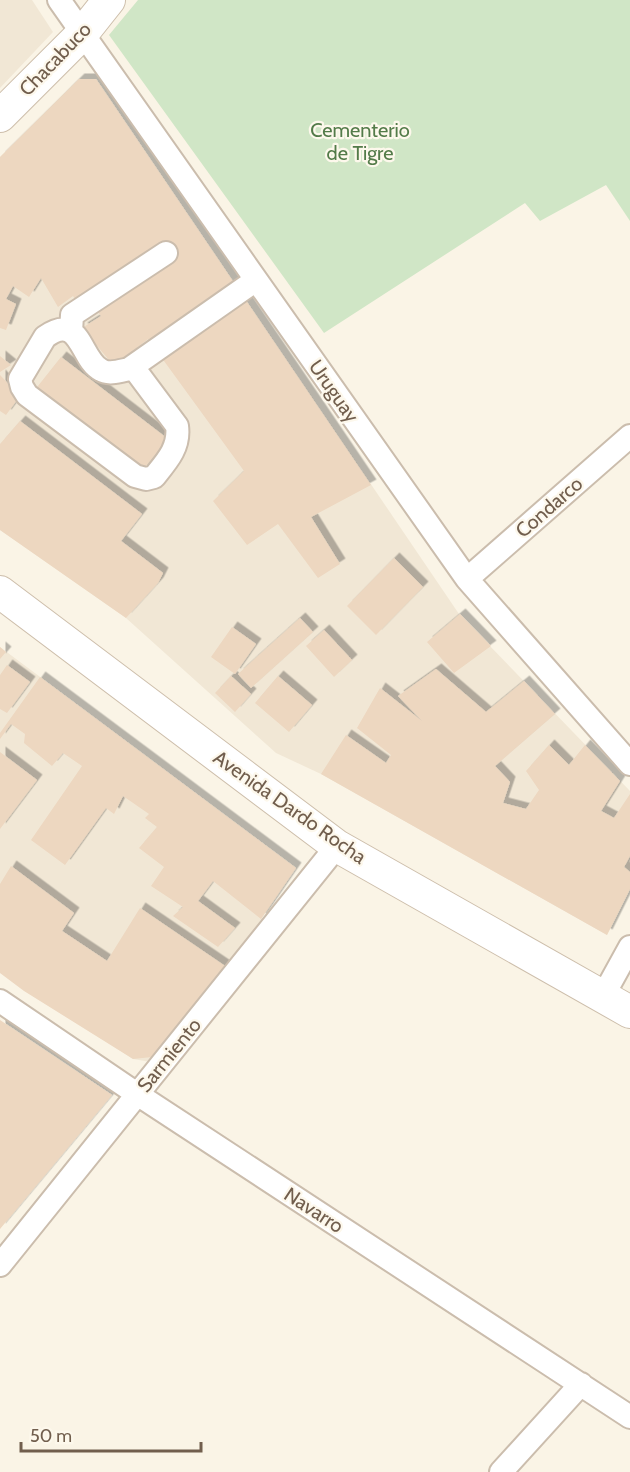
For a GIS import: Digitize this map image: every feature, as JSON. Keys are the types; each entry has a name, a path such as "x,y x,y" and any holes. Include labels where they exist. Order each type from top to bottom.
{"main road":[{"name":"Chacabuco","path":"0,116 82,34 109,0"},
{"name":"Avenida Dardo Rocha","path":"0,592 337,846 630,1012"}],"street":[{"name":"Uruguay","path":"59,0 467,579 630,764"},
{"path":"71,332 72,315 166,253"},
{"path":"133,367 177,426 179,438 176,447 154,477 135,476 27,395 20,379 45,337 62,329 71,332 79,339 101,370 112,373 129,369 256,280"},
{"name":"Condarco","path":"467,579 630,436"},
{"name":"Sarmiento","path":"0,1265 337,846"},
{"path":"603,996 630,947"},
{"name":"Navarro","path":"0,1001 137,1094 630,1417"},
{"path":"501,1472 581,1384"}],"shaded area":[{"path":"0,0 32,0 53,32 0,88"},
{"path":"79,79 96,79 459,614 630,791 630,889 607,935 321,774 276,753 126,618 0,530 0,157"},
{"path":"0,647 296,868 163,1064 133,1059 0,970"}],"green space":[{"name":"Cementerio de Tigre","path":"138,0 630,0 630,221 606,185 540,221 525,203 324,333 109,35"}],"building":[{"path":"79,79 96,79 371,485 311,517 340,564 318,578 278,524 247,545 213,501 244,471 148,339 114,366 82,328 101,316 87,296 79,305 73,296 58,307 41,278 29,297 13,286 6,299 16,304 6,330 0,328 0,157"},
{"path":"0,356 11,365 0,372"},
{"path":"61,357 168,439 142,471 34,391"},
{"path":"0,375 20,396 6,415 0,411"},
{"path":"20,421 142,514 121,541 163,573 158,583 126,618 0,530 0,444"},
{"path":"394,558 423,587 376,635 347,606"},
{"path":"460,614 491,646 454,673 427,642"},
{"path":"300,618 313,632 251,688 238,674"},
{"path":"232,627 256,644 235,674 211,657"},
{"path":"324,630 352,660 334,677 306,646"},
{"path":"0,647 6,652 0,659"},
{"path":"7,665 30,682 7,713 0,709 0,675"},
{"path":"436,669 486,712 524,681 555,714 495,766 510,782 503,803 526,809 539,790 526,771 549,745 569,765 585,745 620,781 601,811 614,818 630,794 630,856 624,867 630,872 630,889 607,935 321,774 346,735 386,763 391,755 357,728 380,688 422,721 398,696"},
{"path":"231,676 251,694 235,712 215,693"},
{"path":"278,676 312,705 289,732 255,703"},
{"path":"40,677 296,868 261,919 213,881 198,901 235,928 218,947 173,916 183,907 151,886 164,867 139,848 157,827 145,818 149,814 123,796 114,814 106,808 65,865 31,840 82,766 63,753 52,766 24,743 25,734 11,724 0,739 0,733"},
{"path":"0,752 37,780 0,829"},
{"path":"11,866 74,913 62,931 107,961 140,908 228,968 162,1056 133,1059 24,991 0,973 0,884"},
{"path":"0,1020 112,1095 0,1229"}]}
